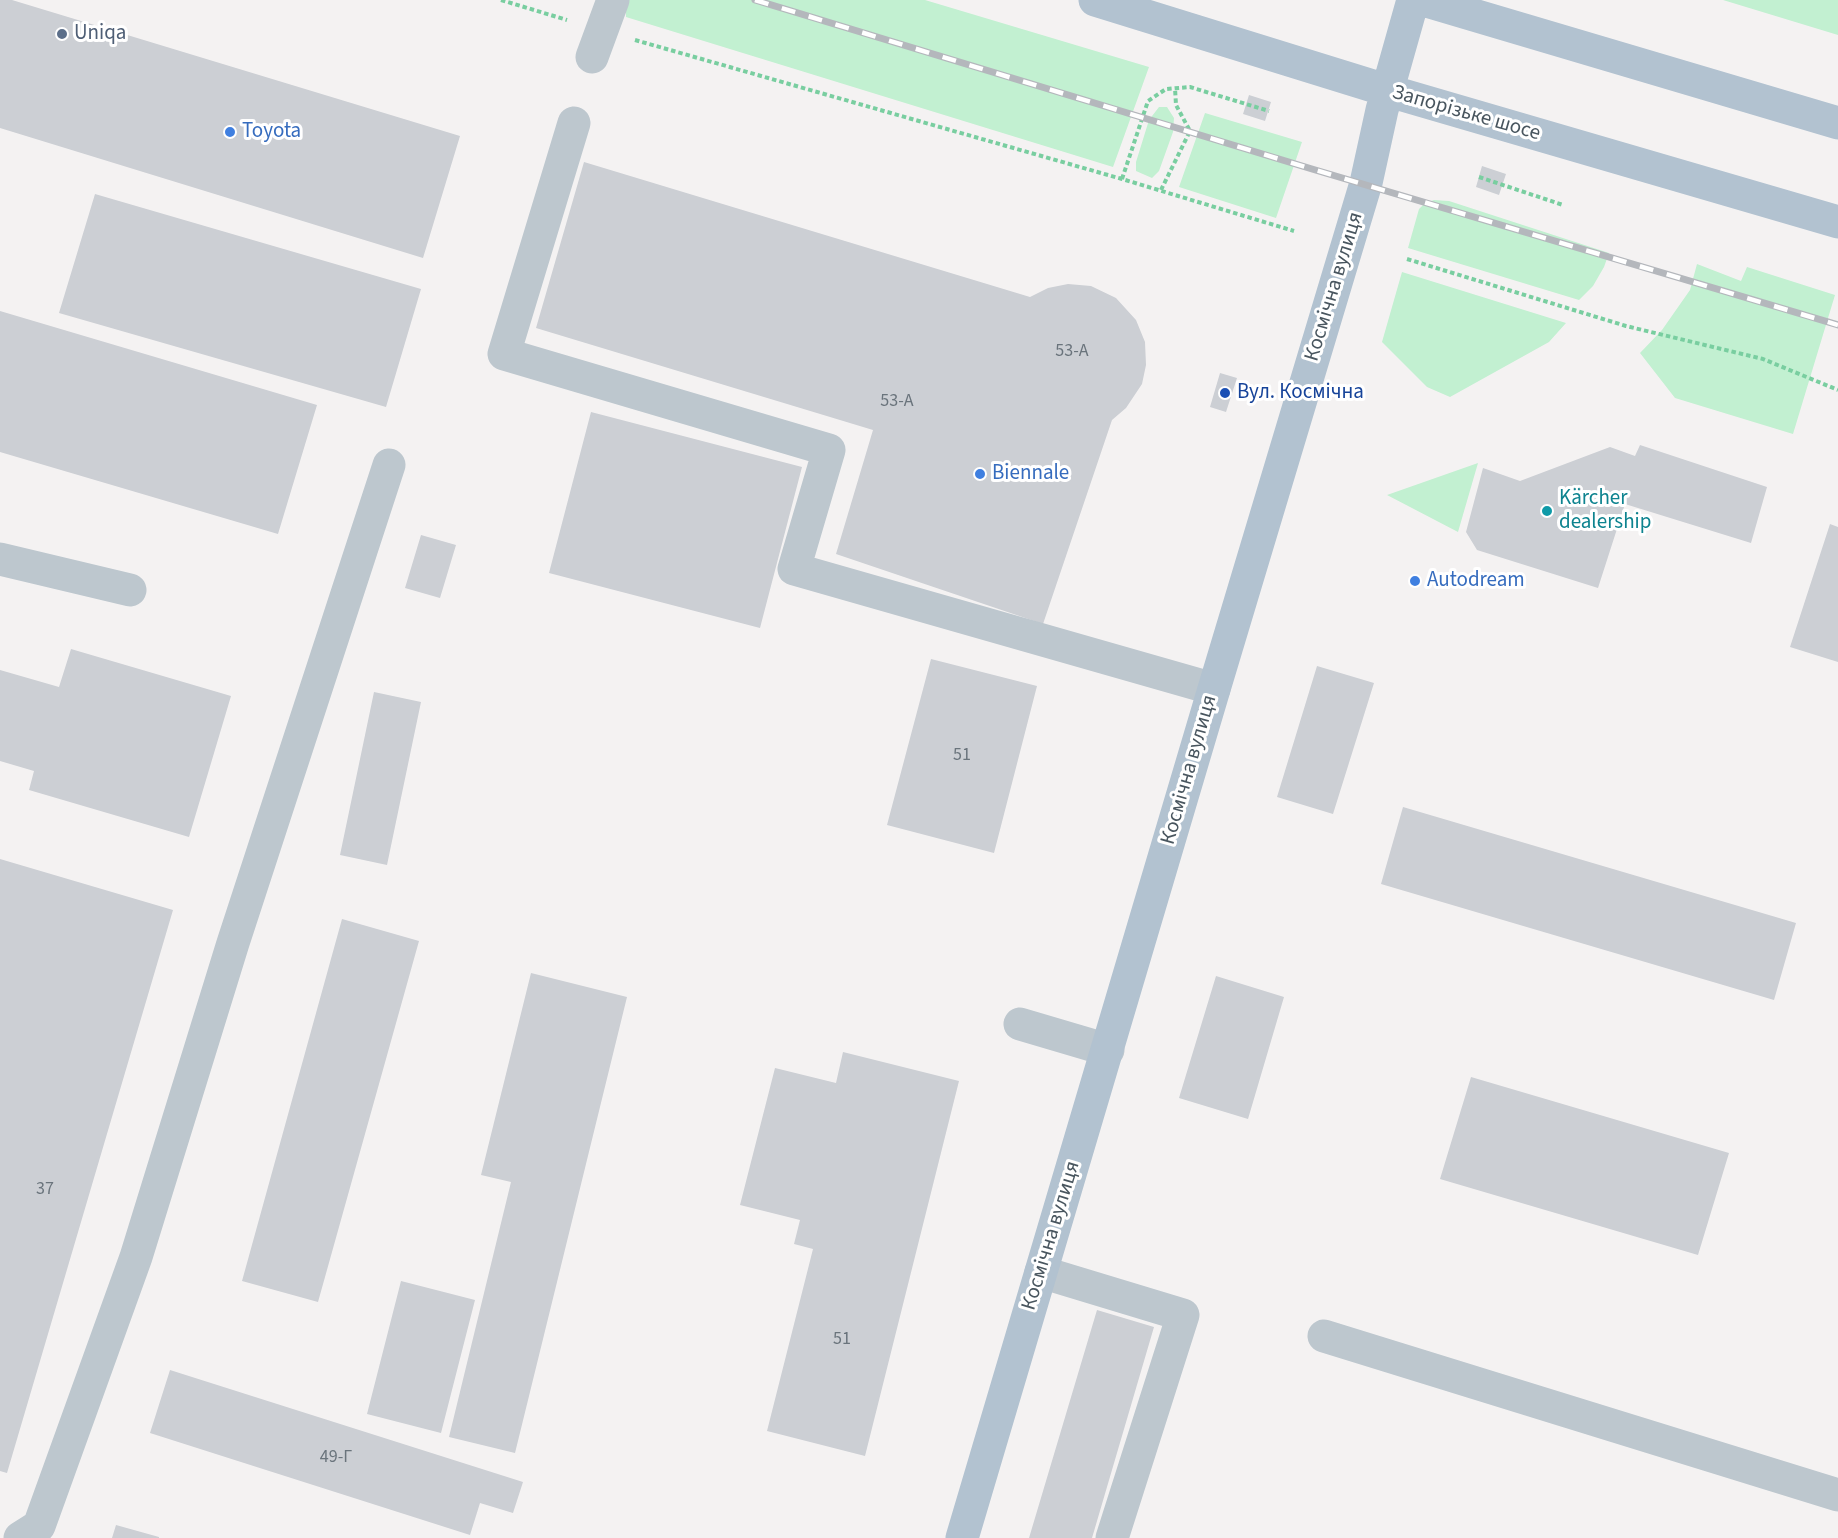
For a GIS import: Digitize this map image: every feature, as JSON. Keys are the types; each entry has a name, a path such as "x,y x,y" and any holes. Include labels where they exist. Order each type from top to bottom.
{"main road":[{"name":"Запорізьке шосе","path":"1095,0 1389,91 1838,222"},
{"name":"Космічна вулиця","path":"962,1538 1366,183 1382,110 1413,0"},
{"path":"1423,0 1838,123"}],"lane":[{"path":"598,44 613,0"},
{"path":"574,123 504,354 829,450 794,569 1214,689"},
{"path":"20,1538 39,1526 135,1257 233,943 388,465"},
{"path":"0,559 130,590"},
{"path":"1020,1024 1108,1050"},
{"path":"1041,1272 1183,1315 1112,1538"},
{"path":"1324,1336 1838,1495"}],"path":[{"path":"501,0 598,44 1122,179 1294,231"},
{"path":"1122,179 1148,101 1166,88 1190,87 1269,111"},
{"path":"1161,190 1190,131 1176,105 1175,88"},
{"path":"1479,177 1563,204"},
{"path":"1407,259 1626,326 1763,359 1838,390"}],"green space":[{"path":"626,0 925,0 1149,67 1113,167 626,17"},
{"path":"1723,0 1838,0 1838,35"},
{"path":"1159,107 1167,107 1174,118 1173,132 1159,171 1152,178 1136,171 1136,162 1149,120"},
{"path":"1205,113 1302,142 1276,218 1179,187"},
{"path":"1434,200 1449,201 1609,253 1593,286 1579,300 1408,248 1419,209 1425,203"},
{"path":"1697,264 1741,281 1747,267 1835,295 1793,434 1675,398 1640,353 1662,330 1690,290"},
{"path":"1402,272 1566,323 1549,342 1450,397 1427,387 1382,342"},
{"path":"1478,463 1458,532 1387,495"}],"building":[{"name":"Toyota","path":"0,0 12,0 460,136 423,258 0,128"},
{"path":"1249,95 1271,102 1265,121 1243,114"},
{"path":"584,162 1030,297 1048,288 1068,284 1091,286 1116,298 1136,320 1145,342 1146,365 1142,384 1126,408 1112,420 1043,624 836,554 873,430 536,328"},
{"path":"1482,166 1506,174 1499,195 1476,187"},
{"path":"95,194 421,289 386,407 59,313"},
{"path":"0,311 317,405 278,534 0,452"},
{"path":"1220,373 1237,378 1226,412 1210,407"},
{"path":"591,412 802,467 760,628 549,573"},
{"name":"Kärcher dealership","path":"1640,445 1767,487 1751,543 1625,504 1598,588 1477,550 1466,532 1483,468 1520,481 1610,447 1635,456"},
{"path":"1830,524 1838,527 1838,662 1790,647"},
{"path":"421,535 456,545 440,598 405,588"},
{"path":"71,649 231,696 189,837 29,790 34,771 0,761 0,670 59,687"},
{"path":"931,659 1037,686 994,853 887,825"},
{"path":"1317,666 1374,683 1333,814 1277,797"},
{"path":"374,692 421,702 387,865 340,855"},
{"path":"1403,807 1796,923 1774,1000 1381,884"},
{"path":"0,859 173,910 7,1473 0,1471"},
{"path":"342,919 419,941 318,1302 242,1281"},
{"path":"531,973 627,997 515,1453 449,1437 511,1182 481,1175"},
{"path":"1216,976 1284,997 1248,1119 1179,1098"},
{"path":"843,1052 959,1081 865,1456 767,1431 813,1249 794,1244 800,1220 740,1205 775,1068 836,1083"},
{"path":"1471,1077 1729,1153 1698,1255 1440,1179"},
{"path":"401,1281 475,1300 441,1433 367,1414"},
{"path":"1097,1310 1154,1327 1092,1538 1029,1538"},
{"path":"170,1370 523,1482 513,1513 480,1503 470,1535 150,1433"},
{"path":"116,1525 159,1537 159,1538 112,1538"}],"railway":[{"path":"755,0 1838,325"}],"place":[{"name":"Uniqa","path":"62,34"},
{"name":"Toyota","path":"230,132"},
{"name":"Вул. Космічна","path":"1225,393"},
{"name":"Biennale","path":"980,474"},
{"name":"Kärcher dealership","path":"1547,511"},
{"name":"Autodream","path":"1415,581"}]}
